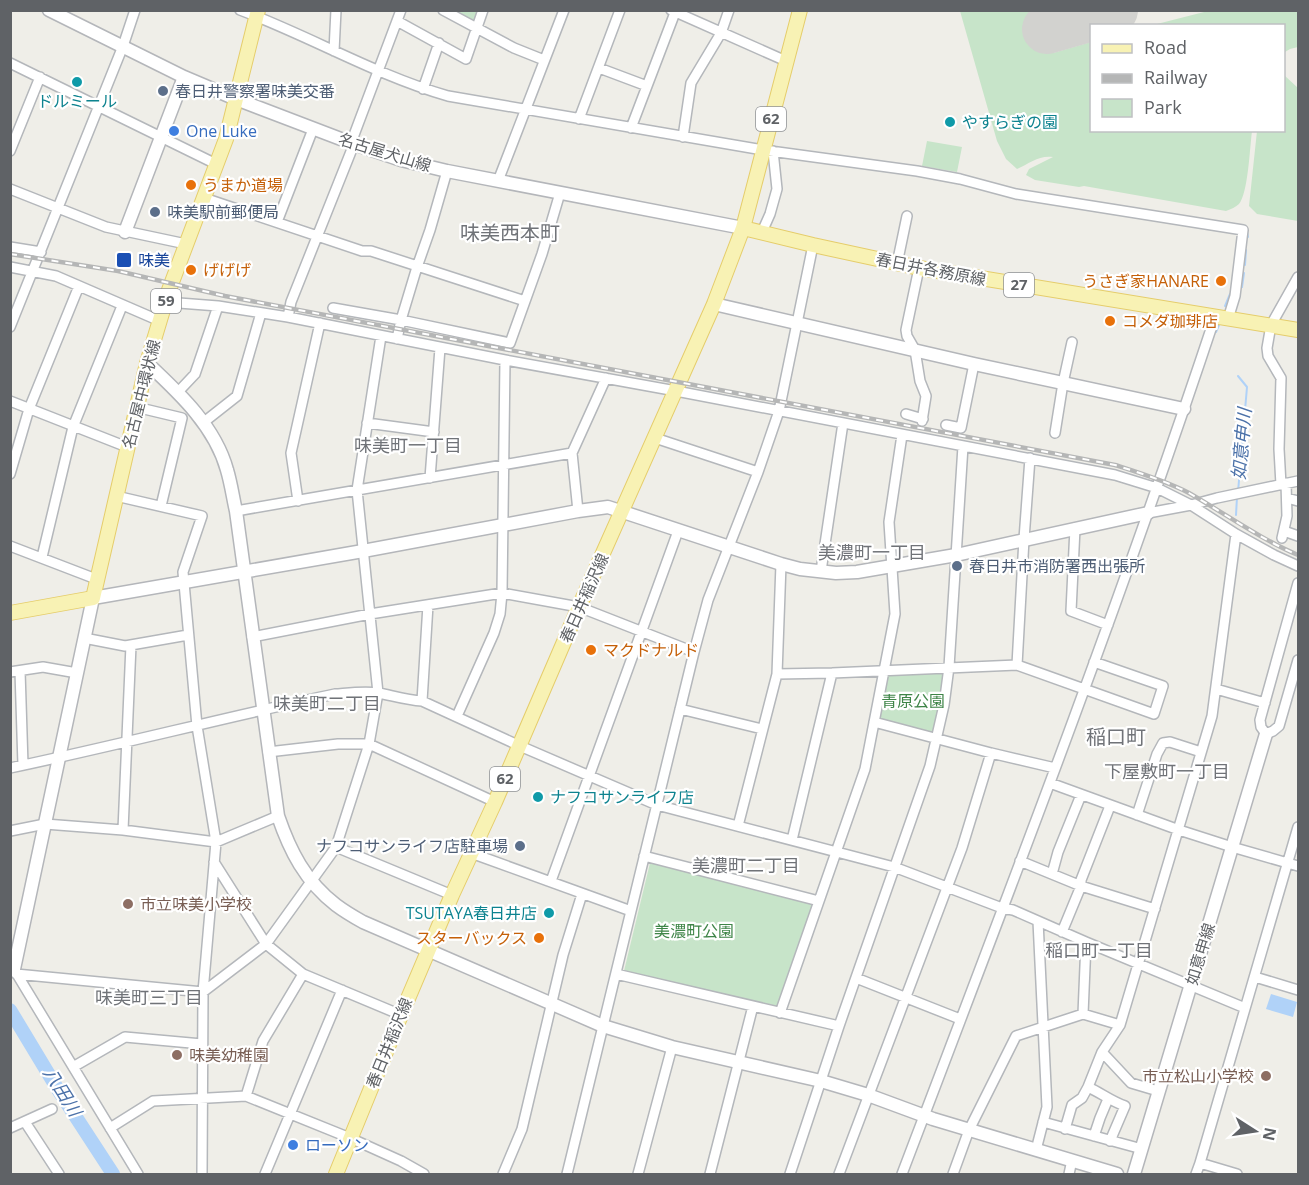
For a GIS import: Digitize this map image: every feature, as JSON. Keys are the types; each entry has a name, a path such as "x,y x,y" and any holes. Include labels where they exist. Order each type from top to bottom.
{"main road":[{"name":"春日井稲沢線","path":"336,1174 428,950 714,304 743,228 768,151 786,61 800,10"},
{"name":"名古屋中環状線","path":"93,598 147,363 186,244 226,139 257,14"},
{"name":"春日井各務原線","path":"743,228 897,264 1299,330"},
{"path":"10,613 93,598"}],"street":[{"name":"名古屋犬山線","path":"49,10 184,77 313,129 401,160 447,171 743,228"},
{"path":"10,327 123,46 135,10"},
{"path":"240,10 257,14 379,71 447,96 768,151 917,171 960,179 1016,194 1243,230 1234,296 1222,318 1184,409 1050,783 902,1174"},
{"path":"334,51 336,10"},
{"path":"288,317 291,302 401,10"},
{"path":"443,10 514,48 544,60"},
{"path":"397,21 466,59 483,10"},
{"path":"579,119 620,10"},
{"path":"683,137 691,83 721,33 729,10"},
{"path":"498,181 564,11"},
{"path":"631,128 674,11 786,61"},
{"path":"423,89 439,43"},
{"path":"10,63 216,164"},
{"path":"598,68 647,87"},
{"path":"10,151 40,77"},
{"path":"124,232 184,77"},
{"path":"277,222 313,129"},
{"path":"762,232 777,189 768,151"},
{"path":"397,339 447,171"},
{"path":"10,189 106,227 186,244"},
{"path":"333,308 510,343 542,254 560,193"},
{"path":"204,198 525,302"},
{"path":"897,264 907,216"},
{"path":"567,1174 694,652 708,600 779,411 813,245"},
{"path":"10,247 41,252"},
{"path":"10,267 56,276 160,321"},
{"path":"906,414 923,420 926,396 920,381 915,350 906,330 919,268"},
{"path":"1298,536 1283,535 1287,516 1287,498 1279,449 1281,378 1268,356 1267,348 1271,325 1299,277"},
{"path":"10,474 29,409 79,286"},
{"path":"166,302 218,306 288,317 440,348 1115,475 1157,488 1274,555 1299,566"},
{"path":"714,304 974,364 1184,409"},
{"path":"42,557 74,427 122,306"},
{"path":"178,392 195,374 218,306"},
{"path":"204,422 237,396 261,313"},
{"path":"298,501 291,453 320,323"},
{"path":"14,970 203,992 266,944 336,847 369,744 378,693 357,490 381,336"},
{"path":"1055,433 1072,342"},
{"path":"430,478 440,348"},
{"path":"456,717 494,633 500,614 505,360"},
{"path":"147,363 178,392 204,422 227,469 236,511 278,816 292,853 311,882 334,904 363,922 603,1026 672,1047 822,1081 924,1116 1117,1174"},
{"path":"946,425 961,428 974,364"},
{"path":"578,511 572,453 606,378"},
{"path":"10,401 127,447"},
{"path":"136,407 182,418"},
{"path":"162,506 182,418 194,410"},
{"path":"368,423 434,432"},
{"path":"821,571 843,423"},
{"path":"780,1012 865,769 895,614 889,522 902,435"},
{"path":"655,438 758,472"},
{"path":"790,1174 930,765 949,667 963,446"},
{"path":"236,511 572,453"},
{"path":"1017,665 1030,458"},
{"path":"138,1174 14,970 93,598 608,507 800,569 836,573 857,572 956,555 1299,481"},
{"path":"116,496 202,516 183,572 197,726 216,842 203,992 202,1174"},
{"path":"1287,498 1299,501"},
{"path":"1287,516 1299,519"},
{"path":"1075,528 1071,611 1108,625"},
{"path":"550,881 678,531"},
{"path":"1065,1128 1072,1105 1082,1098 1102,1052 1120,1025 1202,752 1212,716 1236,534"},
{"path":"13,548 96,579"},
{"path":"738,825 777,674 781,564"},
{"path":"1299,583 1260,720 1261,727 1266,734 1279,726 1299,660"},
{"path":"252,636 502,593 579,607 694,652"},
{"path":"422,701 428,605"},
{"path":"84,638 125,646 188,635"},
{"path":"123,830 131,645"},
{"path":"777,674 1017,665 1154,714 1163,686 1094,662"},
{"path":"23,765 15,672 43,667 77,673"},
{"path":"792,840 832,673"},
{"path":"1216,689 1265,703"},
{"path":"10,768 335,694 378,693 411,701 422,701 657,805 894,867 1012,910 1245,1008"},
{"path":"1287,698 1299,701"},
{"path":"681,709 762,729"},
{"path":"874,722 1055,768"},
{"name":"如意申線","path":"1134,1174 1266,734"},
{"path":"1137,815 1157,754 1163,743 1170,742 1202,752"},
{"path":"268,752 338,744 369,744 495,802"},
{"path":"839,1174 962,848 991,753"},
{"path":"1050,783 1232,848 1299,866"},
{"path":"1052,874 1058,852 1081,795"},
{"path":"1062,932 1110,806"},
{"path":"10,831 45,824 123,830 216,842 278,816"},
{"path":"1196,1174 1299,827"},
{"path":"336,847 452,895"},
{"path":"471,853 631,910"},
{"path":"644,856 819,901"},
{"path":"1020,861 1081,886 1155,909"},
{"path":"214,862 266,944 303,974 401,1015"},
{"path":"503,1174 522,1129 563,955 582,894"},
{"path":"1036,1150 1047,1107 1038,921"},
{"path":"1083,1014 1086,942"},
{"path":"246,1096 263,1041 303,974"},
{"path":"616,974 839,1026"},
{"path":"1255,977 1299,990"},
{"path":"856,978 960,1019"},
{"path":"265,1174 342,990"},
{"path":"710,1174 753,1006"},
{"path":"953,1174 969,1130 1016,1036 1083,1014 1120,1025"},
{"path":"73,1067 125,1037 202,1044"},
{"path":"638,1174 672,1047"},
{"path":"1102,1052 1131,1083 1158,1091"},
{"path":"1088,1087 1125,1106 1110,1141"},
{"path":"110,1128 153,1101 246,1096 350,1138 424,1174"},
{"path":"1094,1136 1108,1099"},
{"path":"10,1128 52,1109"},
{"path":"26,1122 59,1174"},
{"path":"1043,1122 1142,1149"},
{"path":"1069,1174 1072,1160"},
{"path":"1200,1163 1237,1174"}],"green space":[{"path":"449,11 481,11 477,21 473,23"},
{"path":"960,11 1042,11 1053,53 1090,42 1090,132 1252,132 1245,190 1239,204 1226,211 1084,186 1035,180 1026,175 1029,169 1053,157 1039,158 1017,169 1006,159 997,141"},
{"path":"1208,11 1298,11 1298,47 1285,52 1285,24 1157,24"},
{"path":"1285,76 1298,88 1298,221 1257,214 1249,206 1257,132 1285,132"},
{"path":"927,141 962,147 957,172 922,166"},
{"name":"青原公園","path":"941,672 944,675 934,731 931,733 880,719 878,716 888,674"},
{"name":"美濃町公園","path":"652,861 812,903 814,906 779,1007 625,973"}],"water":[{"path":"1271,994 1297,1002 1293,1017 1266,1009"}],"waterway":[{"name":"如意申川","path":"1247,232 1248,237"},
{"name":"如意申川","path":"1245,265 1246,250"},
{"name":"如意申川","path":"1242,287 1244,273"},
{"name":"如意申川","path":"1225,306 1230,294"},
{"name":"如意申川","path":"1216,332 1219,325"},
{"name":"如意申川","path":"1238,376 1247,387 1238,492"},
{"name":"如意申川","path":"1236,515 1237,497"},
{"name":"八田川","path":"10,1010 113,1174"}],"runway":[{"path":"1047,29 1113,10"}],"railway":[{"path":"10,254 118,271 225,296 1115,465 1180,489 1298,555"}],"place":[{"name":"ドルミール","path":"77,82"},
{"name":"春日井警察署味美交番","path":"163,91"},
{"name":"やすらぎの園","path":"950,122"},
{"name":"One Luke","path":"174,131"},
{"name":"うまか道場","path":"191,185"},
{"name":"味美駅前郵便局","path":"155,212"},
{"name":"味美","path":"124,260"},
{"name":"げげげ","path":"191,270"},
{"name":"うさぎ家HANARE","path":"1221,281"},
{"name":"コメダ珈琲店","path":"1110,321"},
{"name":"春日井市消防署西出張所","path":"957,566"},
{"name":"マクドナルド","path":"591,650"},
{"name":"ナフコサンライフ店","path":"538,797"},
{"name":"ナフコサンライフ店駐車場","path":"520,846"},
{"name":"市立味美小学校","path":"128,904"},
{"name":"TSUTAYA春日井店","path":"549,913"},
{"name":"スターバックス","path":"539,938"},
{"name":"味美幼稚園","path":"177,1055"},
{"name":"市立松山小学校","path":"1266,1076"},
{"name":"ローソン","path":"293,1145"}],"district":[{"name":"味美西本町","path":"510,233"},
{"name":"味美町一丁目","path":"408,446"},
{"name":"美濃町一丁目","path":"872,553"},
{"name":"味美町二丁目","path":"327,704"},
{"name":"稲口町","path":"1116,737"},
{"name":"下屋敷町一丁目","path":"1167,772"},
{"name":"美濃町二丁目","path":"746,866"},
{"name":"稲口町一丁目","path":"1099,951"},
{"name":"味美町三丁目","path":"149,998"}]}
